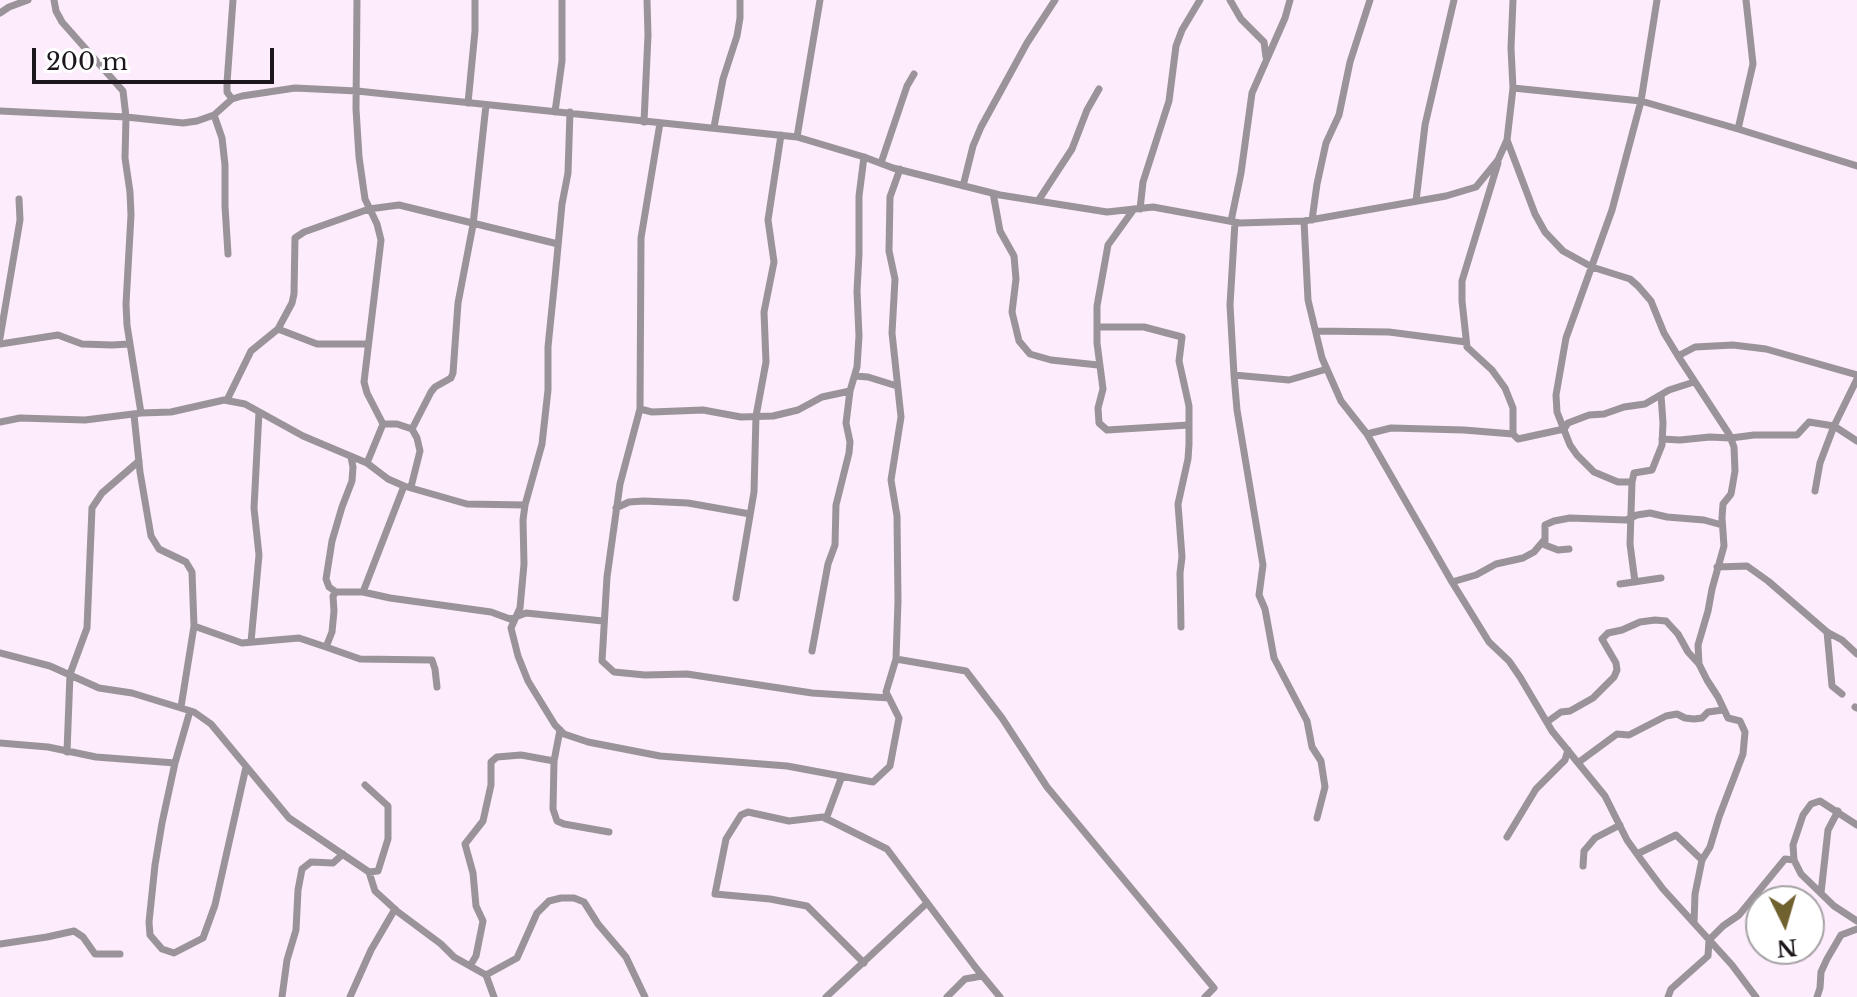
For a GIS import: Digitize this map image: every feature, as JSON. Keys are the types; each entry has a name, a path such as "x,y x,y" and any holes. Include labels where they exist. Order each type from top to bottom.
{"street":[{"path":"0,13 28,0"},
{"path":"54,0 62,22 123,91 131,215 126,304 138,414 139,461 154,544 186,562 192,572 194,626 181,707"},
{"path":"232,99 227,92 227,83 233,0"},
{"path":"357,0 357,91 362,188 381,240 364,388 383,424"},
{"path":"468,103 475,0"},
{"path":"555,112 562,61 562,0"},
{"path":"644,122 647,0"},
{"path":"714,127 723,79 737,36 740,0"},
{"path":"797,137 820,0"},
{"path":"963,186 981,127 1027,43 1055,0"},
{"path":"1189,425 1107,430 1099,423 1098,408 1103,389 1098,365 1097,306 1108,245 1137,209 1169,101 1176,46 1200,0"},
{"path":"1230,0 1241,19 1264,42 1266,59"},
{"path":"1290,0 1252,93 1233,221 1230,305 1237,410 1263,565 1259,595 1265,609 1274,658 1307,721 1312,747 1321,761 1325,787 1317,818"},
{"path":"1370,0 1350,62 1339,115 1326,143 1308,220 1307,289 1322,358 1341,401 1367,434 1489,642 1509,661 1547,722 1605,796 1627,840 1663,889 1732,965 1756,997"},
{"path":"1416,201 1425,125 1454,0"},
{"path":"1513,0 1513,88 1507,140 1488,191 1462,281 1466,342 1469,350 1492,370 1505,388 1513,408 1513,434"},
{"path":"1632,482 1618,482 1594,472 1570,445 1557,412 1556,395 1566,338 1612,210 1641,101 1657,0"},
{"path":"1738,129 1753,64 1746,0"},
{"path":"881,163 914,74"},
{"path":"0,111 183,123 214,115 232,99 242,96 295,88 357,91 797,137 900,169 993,193 1107,212 1153,207 1233,221 1308,220 1446,196 1476,187 1498,160"},
{"path":"1513,88 1641,101 1857,166"},
{"path":"1038,201 1072,149 1099,89"},
{"path":"412,429 431,392 451,378 453,373 458,303 473,225 486,105"},
{"path":"570,112 568,173 562,204 548,347 548,390 542,444 525,505 520,608 511,628 528,681 564,734 588,742 660,756 787,766 873,782 890,766 899,718 886,692 896,659 898,601 897,516 891,480 901,417 892,333 895,279 889,251 890,197 900,169"},
{"path":"214,115 222,138 225,165 228,254"},
{"path":"660,123 641,238 640,409 616,508 603,621 602,661 614,672 687,674 812,693 889,698"},
{"path":"736,598 754,492 756,416 766,362 764,312 774,262 768,220 781,135"},
{"path":"1507,140 1545,232 1563,251 1592,267 1630,279 1638,286 1651,301 1664,333 1731,438 1735,471 1731,494 1723,504 1724,546 1698,645 1699,664"},
{"path":"812,651 828,564 835,545 836,505 849,453 846,423 859,336 859,196 864,157"},
{"path":"1476,187 1488,191"},
{"path":"993,193 1000,231 1014,256 1016,279 1012,312 1019,341 1030,354 1051,360 1098,365"},
{"path":"19,199 20,220 0,341 58,335 82,344 129,344"},
{"path":"227,400 251,351 278,329 292,303 295,238 369,209 399,205 558,244"},
{"path":"1097,327 1144,327 1182,337 1179,361 1189,406 1189,425 1188,459 1178,504 1182,557 1181,627"},
{"path":"278,329 317,344 368,344"},
{"path":"1316,331 1389,332 1466,342"},
{"path":"1678,356 1695,347 1733,345 1766,349 1857,377 1820,463 1815,491"},
{"path":"1234,375 1289,380 1327,369"},
{"path":"855,376 897,386"},
{"path":"1367,434 1391,428 1513,434 1518,439 1564,429 1568,423 1589,415 1645,404 1669,390 1694,382"},
{"path":"640,409 652,412 703,410 741,417 773,416 798,410 822,397 850,391"},
{"path":"1635,582 1630,544 1632,482 1634,473 1652,470 1662,445 1661,395"},
{"path":"0,422 20,418 85,420 171,412 227,400 245,404 303,436 367,463 388,479 467,504 525,505"},
{"path":"251,642 259,555 254,508 259,412"},
{"path":"1662,439 1797,435 1809,422 1834,426 1857,441"},
{"path":"363,592 420,451 412,429 383,424"},
{"path":"367,463 383,424"},
{"path":"351,457 352,481 332,541 326,579 329,587 336,592 363,592 491,612 510,619 526,613 603,621"},
{"path":"67,752 70,674 87,628 92,508 102,493 139,461"},
{"path":"616,508 629,502 644,501 688,503 750,514"},
{"path":"1569,549 1558,550 1545,545 1545,525 1570,518 1626,520 1650,513 1722,525"},
{"path":"1452,582 1476,575 1496,564 1523,558 1534,552 1545,539"},
{"path":"1717,567 1747,566 1857,654"},
{"path":"1620,584 1661,578"},
{"path":"326,647 332,632 333,596 336,592"},
{"path":"1547,722 1593,698 1614,677 1616,663 1602,639 1608,633 1640,622 1666,621 1678,634 1699,664 1728,718 1740,721 1745,732 1743,754 1710,847 1702,860 1695,894 1694,923"},
{"path":"194,626 242,643 299,638 360,659 432,660 437,687"},
{"path":"1827,632 1832,686 1842,694"},
{"path":"0,653 50,666 99,688 132,693 181,707 211,724 289,818 369,872 375,891 395,909 454,957 486,975 494,997"},
{"path":"896,659 966,671 1002,718 1047,787 1214,988 1205,997"},
{"path":"1579,762 1617,734 1629,735 1666,716 1677,714 1694,719 1702,718 1708,712 1723,710"},
{"path":"190,711 159,837 149,922 150,935 162,949 174,953 203,938 215,905 246,767"},
{"path":"560,730 554,761 553,809 557,821 609,832"},
{"path":"0,743 48,747 96,757 175,763"},
{"path":"1507,837 1536,789 1565,760 1568,750"},
{"path":"470,966 476,956 483,921 476,906 473,873 465,844 483,821 491,785 491,762 497,757 521,755 554,761"},
{"path":"826,819 842,776"},
{"path":"365,785 388,806 388,839 378,871 369,872"},
{"path":"1813,885 1801,874 1794,860 1793,845 1803,815 1811,804 1820,801 1857,825"},
{"path":"1822,885 1828,830 1838,811"},
{"path":"864,963 807,906 715,894 726,839 741,815 748,812 789,821 823,817 887,849 1000,997"},
{"path":"1583,866 1584,851 1595,838 1620,825"},
{"path":"1637,854 1676,835 1702,860"},
{"path":"282,997 287,960 296,930 302,869 311,862 333,863 343,854"},
{"path":"1668,997 1671,989 1708,956 1709,940 1739,915 1785,859 1794,860"},
{"path":"1825,897 1857,921"},
{"path":"486,975 517,958 537,913 549,901 574,898 584,902 626,957 645,997"},
{"path":"826,997 927,903"},
{"path":"350,997 371,950 395,909"},
{"path":"1817,997 1821,972 1841,935 1857,929"},
{"path":"0,944 74,931 83,937 95,954 120,954"},
{"path":"947,997 965,979 982,976"}]}
